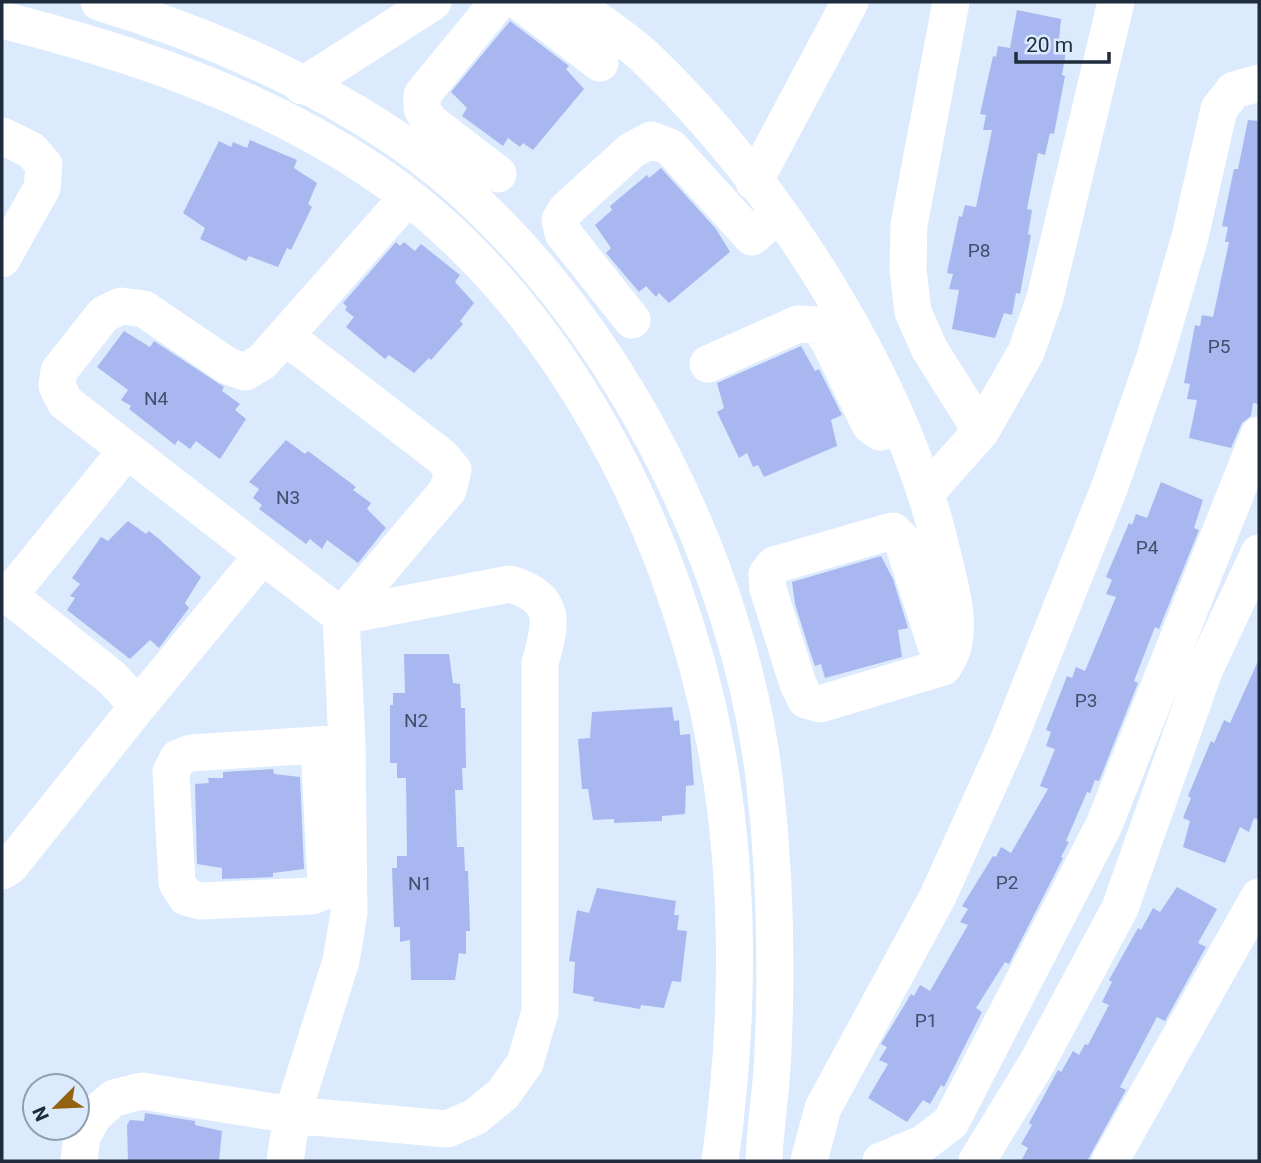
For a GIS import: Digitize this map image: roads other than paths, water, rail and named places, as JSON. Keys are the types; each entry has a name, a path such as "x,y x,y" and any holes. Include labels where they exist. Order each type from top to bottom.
{"street":[{"path":"99,2 147,16 242,54 369,122 451,180 520,246 592,337 645,424 696,530 729,614 748,679 765,784 774,905 773,1052 764,1161"},
{"path":"302,86 433,2"},
{"path":"498,2 422,95 422,109 429,121 498,174"},
{"path":"520,2 600,63"},
{"path":"572,2 641,54 697,110 779,214 847,321 900,428 927,492 953,601 956,632 953,655 943,667 820,704 806,700 798,684 772,601 767,574 774,565 892,531 902,540 943,667"},
{"path":"754,182 850,2"},
{"path":"951,2 909,225 908,270 913,312 930,350 981,431"},
{"path":"927,492 981,431 1026,352 1045,298 1116,2"},
{"path":"2,20 103,46 201,80 289,123 372,171 407,198 491,275 540,330 597,422 645,520 685,624 716,746 732,866 733,1039 720,1161"},
{"path":"809,1161 823,1108 937,898 996,768 1110,486 1155,357 1190,237 1219,108 1234,90 1250,83 1259,83"},
{"path":"2,136 31,150 44,165 42,188 2,259"},
{"path":"632,320 563,233 560,220 566,210 632,150 651,140 670,147 752,237 779,214"},
{"path":"79,1161 82,1136 94,1115 114,1098 142,1091 292,1115 447,1129 475,1116 503,1094 525,1063 540,1012 540,663 548,636 548,612 534,591 510,584 341,616 65,402 57,386 59,371 104,314 121,306 144,309 228,366 245,372 262,362 407,198"},
{"path":"708,364 798,324 817,325 828,339 870,425 880,432 900,428"},
{"path":"285,336 442,457 453,470 448,490 341,616 326,884 320,893 312,896 201,901 186,897 177,883 171,772 178,758 191,753 333,744"},
{"path":"881,1161 924,1143 951,1122 1104,825 1259,435"},
{"path":"127,450 5,593 112,678 138,706"},
{"path":"977,1161 1037,1063 1120,908 1204,671 1259,554"},
{"path":"2,871 10,866 262,556"},
{"path":"285,1161 292,1115 341,961 349,913 333,744"},
{"path":"1110,1161 1259,897"}]}
